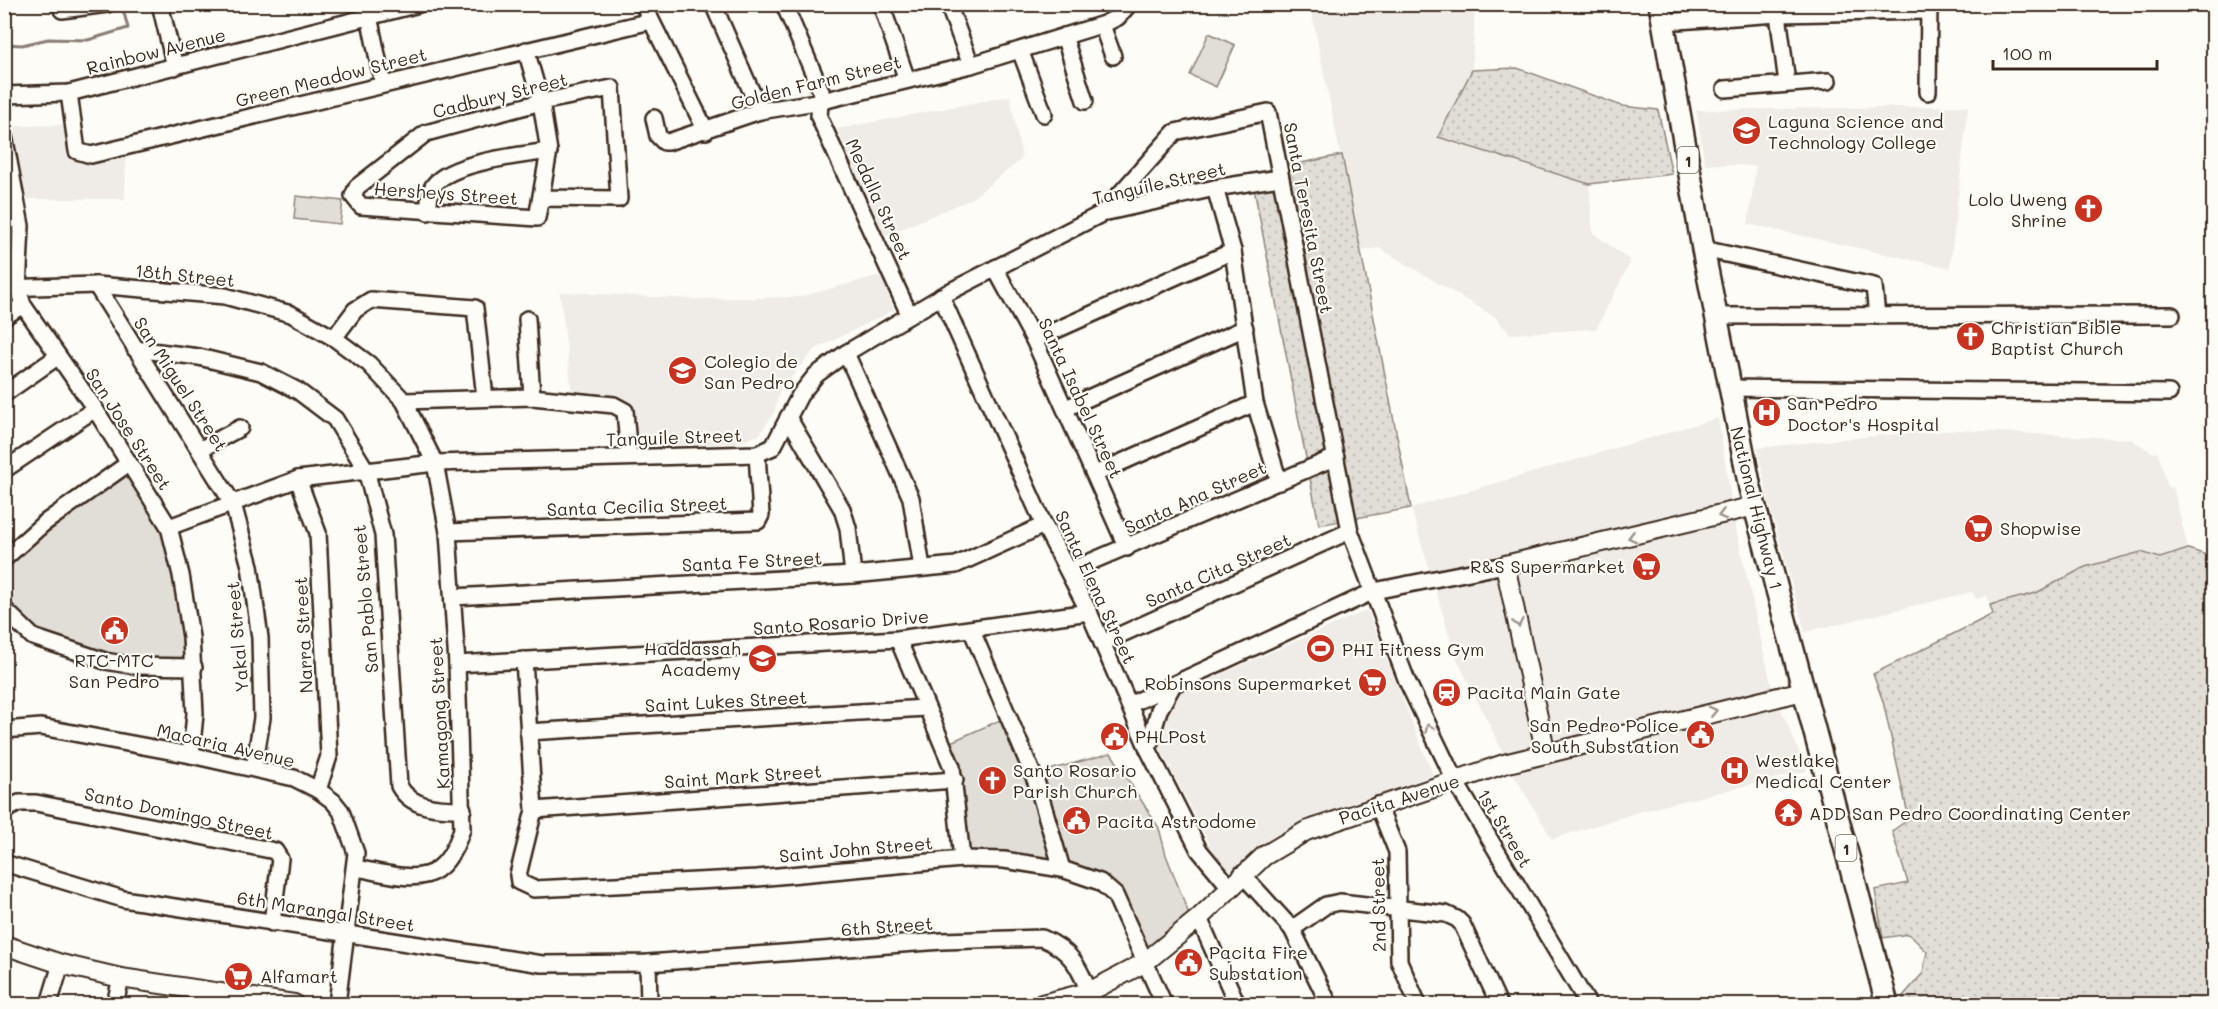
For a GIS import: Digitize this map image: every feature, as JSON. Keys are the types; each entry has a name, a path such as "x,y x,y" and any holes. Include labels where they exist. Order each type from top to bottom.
{"highway":[{"name":"National Highway 1","path":"1662,13 1703,249 1755,506 1887,1005"}],"main road":[{"path":"1546,754 1505,565 1755,506"},
{"name":"Pacita Avenue","path":"1042,1005 1091,998 1144,963 1199,918 1236,880 1264,856 1295,837 1377,805 1504,764 1803,691"},
{"path":"4,945 61,964 121,978 294,1005"}],"street":[{"path":"62,4 62,10 107,4"},
{"path":"160,4 174,67"},
{"name":"Rainbow Avenue","path":"4,95 69,93 419,4"},
{"path":"643,4 706,131"},
{"path":"712,4 760,111"},
{"name":"Medalla Street","path":"784,4 821,91 819,117 909,314"},
{"path":"881,4 907,80"},
{"path":"948,4 971,65"},
{"name":"Golden Farm Street","path":"654,118 658,136 664,142 706,131 760,111 822,101 971,65 1102,25 1118,17 1129,4"},
{"path":"1662,13 1778,14 1929,8 1928,92"},
{"path":"1778,14 1787,83"},
{"path":"369,16 383,84"},
{"name":"Green Meadow Street","path":"69,93 77,151 91,155 651,21"},
{"path":"1102,25 1113,56"},
{"path":"1064,36 1085,101"},
{"path":"526,50 541,102 549,151 542,198"},
{"path":"1020,50 1044,114"},
{"path":"1725,89 1828,81"},
{"name":"Cadbury Street","path":"354,201 357,187 426,133 541,102 612,88 619,199 542,198"},
{"name":"Santa Teresita Street","path":"1103,213 1175,132 1267,112 1350,531"},
{"name":"San Jose Street","path":"4,135 21,226 11,289 95,409 169,527 181,575 194,667 195,714 191,755"},
{"path":"428,212 433,185 442,177 504,158 549,151"},
{"name":"Tanguile Street","path":"169,527 298,479 366,470 435,463 757,454 772,447 800,394 816,375 846,353 909,314 995,267 1103,213 1215,188 1280,178"},
{"path":"1215,188 1233,251 1255,403 1279,482"},
{"name":"Hersheys Street","path":"354,201 361,206 537,218 542,198"},
{"path":"1703,249 1874,286 1878,316"},
{"path":"1034,340 1233,251"},
{"name":"Santa Isabel Street","path":"995,267 1034,340 1066,408 1127,548"},
{"name":"18th Street","path":"11,289 96,285 225,296 291,314 334,338 369,364 404,401 435,463"},
{"name":"San Miguel Street","path":"96,285 135,350 201,449 233,504"},
{"name":"Santa Elena Street","path":"941,296 1044,525 1089,612 1148,749 1199,850 1292,929 1329,1005"},
{"path":"334,338 355,310 371,300 475,308 485,398"},
{"path":"4,317 23,305"},
{"path":"1717,316 2172,315"},
{"path":"527,319 532,397"},
{"path":"1066,408 1245,328"},
{"name":"San Pablo Street","path":"135,350 199,357 261,372 298,391 335,419 366,470 383,535 399,786 405,797 422,806 463,809"},
{"path":"846,353 911,498 922,568"},
{"path":"4,394 57,357"},
{"path":"1730,388 2169,393"},
{"path":"404,401 532,397 614,405 626,411 630,458"},
{"path":"1095,474 1255,403"},
{"path":"4,471 95,409"},
{"path":"788,417 842,509 848,528 853,575"},
{"path":"201,449 240,428"},
{"name":"Santa Cecilia Street","path":"448,532 758,521 761,515 757,454"},
{"name":"Santa Ana Street","path":"1069,571 1336,457"},
{"path":"4,559 43,524 129,463"},
{"name":"Kamagong Street","path":"356,868 399,876 427,876 444,866 456,849 462,829 453,597 448,532 435,463"},
{"name":"Narra Street","path":"298,479 318,533 329,756 318,790"},
{"name":"Yakal Street","path":"233,504 250,566 260,639 262,718 254,768"},
{"name":"Santa Fe Street","path":"453,597 853,575 956,565 1044,525"},
{"name":"1st Street","path":"1350,531 1407,681 1455,781 1588,1005"},
{"name":"Santa Cita Street","path":"1102,643 1350,531"},
{"path":"1129,705 1374,591 1505,565"},
{"path":"4,609 33,637 105,661 135,666 194,667"},
{"name":"Santo Rosario Drive","path":"457,664 898,639 1089,612"},
{"path":"972,630 1037,784 1062,869"},
{"path":"898,639 955,780 962,859"},
{"path":"524,660 534,810"},
{"path":"1148,749 1159,710 1173,685"},
{"name":"Saint Lukes Street","path":"528,732 927,708"},
{"name":"Macaria Avenue","path":"4,730 41,727 191,755 294,778 318,790 341,811 352,836 356,868 337,1005"},
{"name":"Saint Mark Street","path":"534,810 955,780"},
{"name":"Santo Domingo Street","path":"4,811 19,803 36,803 275,851 280,859 272,922"},
{"name":"2nd Street","path":"1377,805 1397,852 1399,961 1418,1005"},
{"name":"Saint John Street","path":"534,810 518,875 519,882 534,889 757,878 962,859 1004,860 1062,869 1088,876 1108,886 1125,913 1144,963 1164,1005"},
{"name":"6th Marangal Street","path":"4,863 114,897 542,964 648,963"},
{"path":"1292,929 1326,905 1340,902 1446,914 1462,924 1499,1005"},
{"path":"1199,918 1237,1005"},
{"name":"6th Street","path":"648,963 1028,937 1042,938 1067,952 1075,962 1091,998"},
{"path":"648,963 650,1005"},
{"path":"49,1005 61,964"},
{"path":"115,1005 121,978"}],"shaded area":[{"path":"1310,5 1475,5 1472,70 1438,136 1589,184 1593,233 1631,261 1596,329 1510,334 1495,317 1379,248 1360,251"},
{"path":"1209,33 1235,45 1216,87 1190,75"},
{"path":"1517,68 1622,106 1658,110 1672,174 1589,184 1438,137 1472,70"},
{"path":"1010,96 1022,159 971,199 885,236 837,129"},
{"path":"1968,106 1950,268 1748,224 1756,166 1705,164 1696,110"},
{"path":"66,125 73,155 126,154 125,199 27,199 17,156 15,126"},
{"path":"1342,155 1411,508 1319,525 1251,173"},
{"path":"296,196 343,201 340,224 294,219"},
{"name":"Colegio de San Pedro","path":"881,275 894,310 814,350 779,392 774,413 759,435 737,443 628,447 625,401 572,393 560,292 693,299 799,297"},
{"path":"1718,418 1735,524 1772,687 1807,771 1642,811 1552,839 1515,777 1455,655 1411,508"},
{"name":"Shopwise","path":"1961,430 2131,439 2153,453 2158,452 2168,488 2173,487 2188,549 2160,558 2141,552 2085,567 2036,593 1990,605 1987,596 1976,599 1972,592 1805,632 1770,507 1757,448 1882,435"},
{"path":"122,468 142,493 160,527 175,584 188,663 135,666 33,637 5,609 4,559"},
{"path":"2188,549 2207,555 2214,573 2213,1004 1904,1004 1903,996 1923,973 1927,952 1909,934 1883,938 1875,890 1908,883 1892,831 1909,819 1883,701 1873,674 1993,614 1990,605 2036,593 2085,567 2141,552 2160,558"},
{"path":"1367,610 1433,775 1279,835 1225,874 1157,743 1174,695"},
{"path":"1007,717 1060,867 965,854 944,745"},
{"path":"1111,753 1159,828 1166,855 1189,914 1144,961 1108,885 1062,869 1035,774"}],"waterway":[{"path":"4,44 22,45 48,39 88,40 128,28 124,13"}],"place":[{"name":"Laguna Science and Technology College","path":"1747,131"},
{"name":"Lolo Uweng Shrine","path":"2088,209"},
{"name":"Christian Bible Baptist Church","path":"1970,337"},
{"name":"Colegio de San Pedro","path":"683,371"},
{"name":"San Pedro Doctor's Hospital","path":"1766,413"},
{"name":"Shopwise","path":"1979,528"},
{"name":"R&S Supermarket","path":"1646,566"},
{"name":"RTC-MTC San Pedro","path":"114,631"},
{"name":"PHI Fitness Gym","path":"1321,649"},
{"name":"Haddassah Academy","path":"762,658"},
{"name":"Robinsons Supermarket","path":"1373,683"},
{"name":"Pacita Main Gate","path":"1446,692"},
{"name":"San Pedro Police South Substation","path":"1700,735"},
{"name":"PHLPost","path":"1114,736"},
{"name":"Westlake Medical Center","path":"1734,770"},
{"name":"Santo Rosario Parish Church","path":"992,780"},
{"name":"ADD San Pedro Coordinating Center","path":"1788,813"},
{"name":"Pacita Astrodome","path":"1076,821"},
{"name":"Pacita Fire Substation","path":"1188,962"},
{"name":"Alfamart","path":"239,976"}]}
